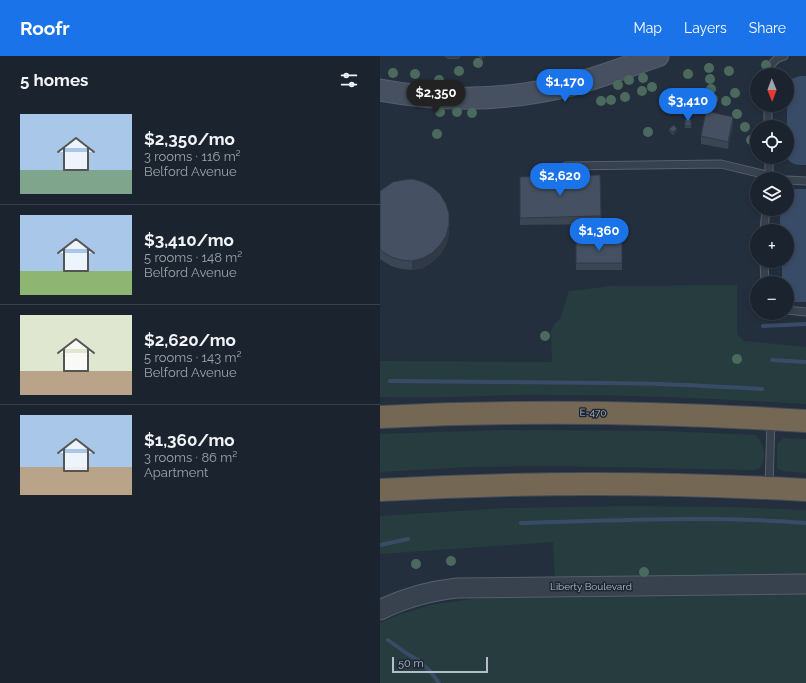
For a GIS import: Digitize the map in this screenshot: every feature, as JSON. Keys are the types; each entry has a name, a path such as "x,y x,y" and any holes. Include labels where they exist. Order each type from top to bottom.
{"highway":[{"path":"380,406 418,407 452,414"},
{"name":"E-470","path":"380,417 452,414 589,412 688,414 806,421"},
{"path":"380,490 533,484 806,490"},
{"path":"380,505 451,500 474,486"}],"main road":[{"path":"380,90 404,95 443,98 471,99 513,96 543,91 584,81 658,56"}],"street":[{"name":"Liberty Boulevard","path":"380,610 413,597 457,588 806,584"}],"lane":[{"path":"769,68 776,59 784,56"},
{"path":"566,166 721,164 752,172"},
{"path":"794,180 806,181"},
{"path":"794,311 806,312"},
{"path":"769,488 771,419"}],"green space":[{"path":"737,285 737,334 744,341 806,347 806,404 743,400 586,395 380,397 380,361 552,362 551,331 555,323 560,319 569,291 612,286"},
{"path":"499,430 664,431 756,435 763,446 764,455 760,468 753,470 553,466 471,467 380,472 380,434"},
{"path":"784,438 806,439 806,473 782,471 777,468 777,444"},
{"path":"627,506 731,507 806,510 806,576 555,578 553,542 380,554 380,516 505,508"},
{"path":"806,593 806,683 380,683 380,623 401,614 431,605 471,599 555,596"}],"water":[{"path":"806,76 806,165 794,164 794,120 787,120 787,112 794,112 794,78"},
{"path":"794,189 806,189 806,302 794,302 794,276 782,276 782,268 794,268 794,224 780,224 780,216 794,216"}],"building":[{"path":"447,56 459,56 448,57"},
{"path":"706,111 733,117 728,142 701,136"},
{"path":"685,119 691,119 691,126 685,126"},
{"path":"674,125 677,129 673,132 669,129"},
{"path":"600,175 601,216 520,218 520,177"},
{"path":"412,179 423,182 440,194 446,204 449,214 449,225 446,236 432,253 423,258 412,261 391,257 380,249 380,191 393,182"},
{"path":"622,241 622,263 576,263 576,242"}],"waterway":[{"path":"763,326 806,324"},
{"path":"772,360 806,362"},
{"path":"390,381 644,384 762,389"},
{"path":"521,523 699,519 806,523"},
{"path":"380,545 408,539"},
{"path":"388,640 419,661 430,671 439,683"}]}
